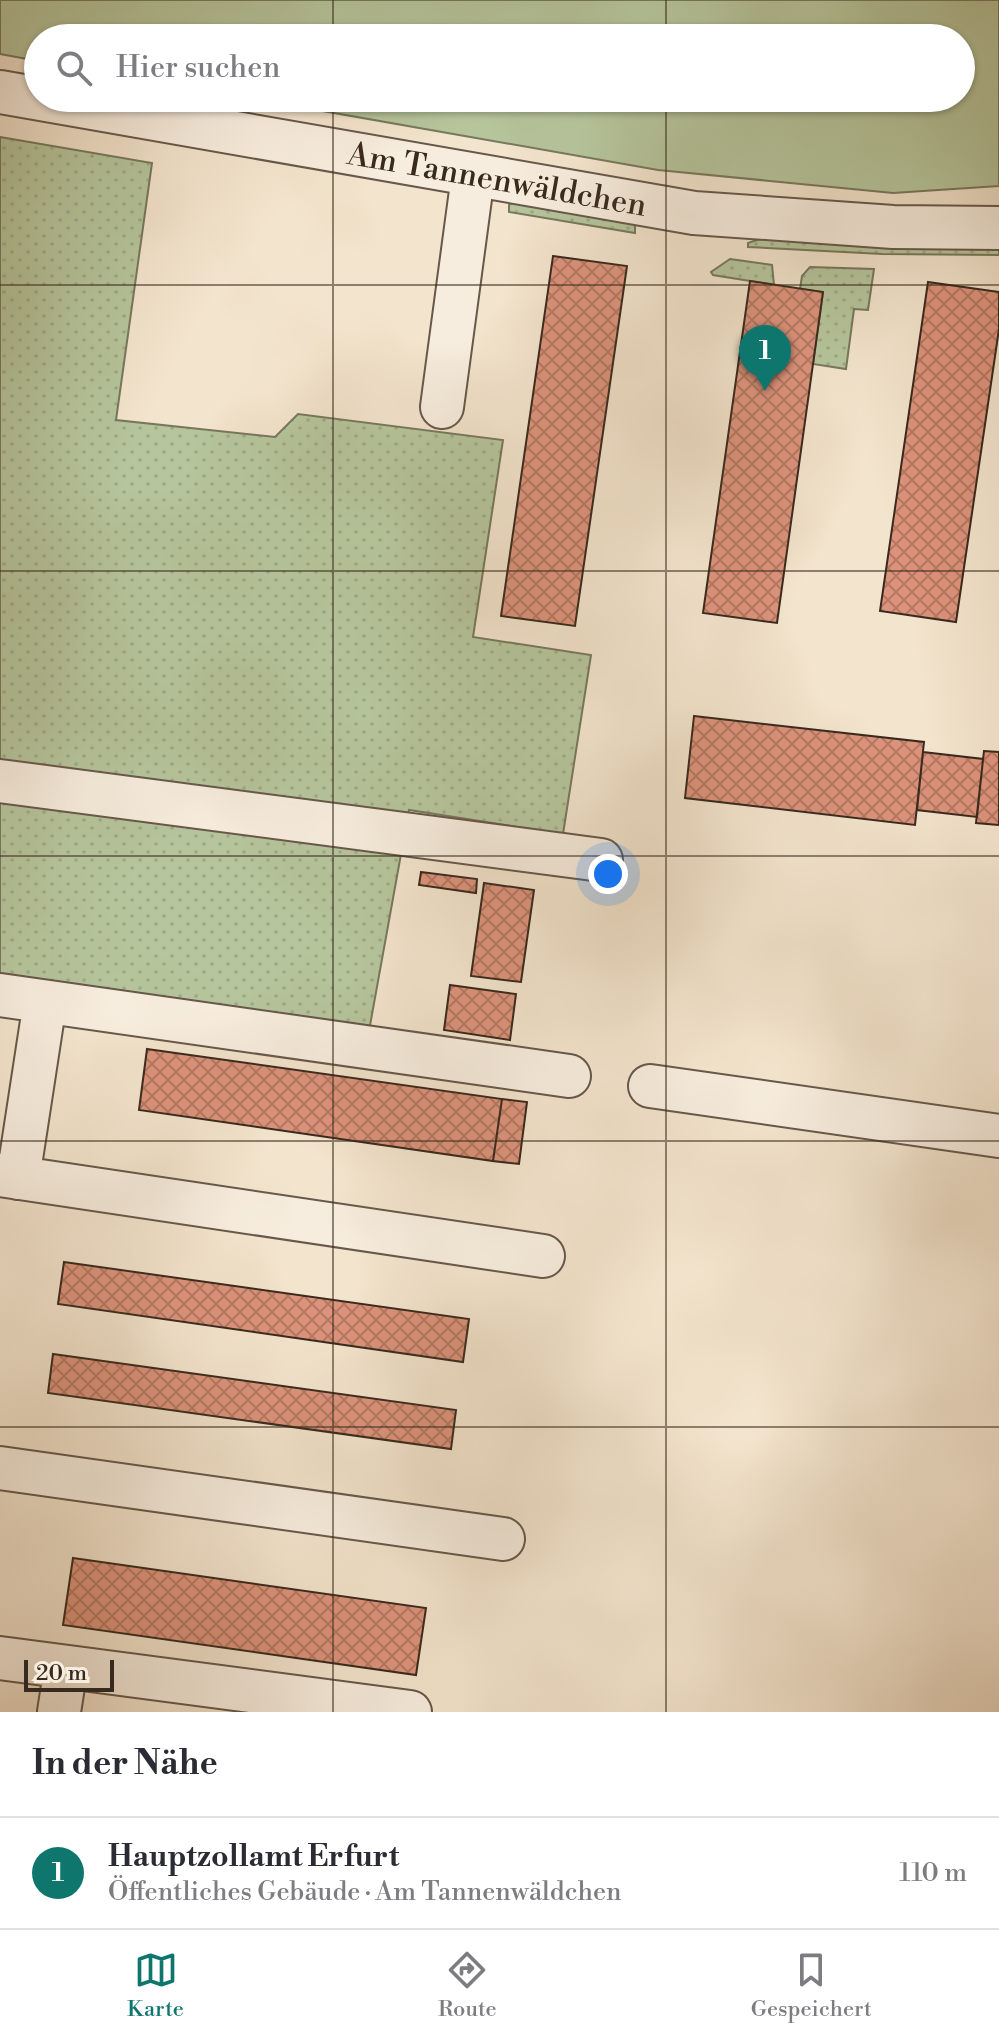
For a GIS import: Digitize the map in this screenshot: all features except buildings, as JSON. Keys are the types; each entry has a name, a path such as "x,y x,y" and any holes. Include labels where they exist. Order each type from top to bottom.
{"street":[{"name":"Am Tannenwäldchen","path":"0,92 24,96"},
{"name":"Am Tannenwäldchen","path":"113,112 473,176 731,217 893,227 999,228"},
{"path":"442,407 473,176"},
{"path":"0,781 601,860"},
{"path":"0,995 569,1076"},
{"path":"45,1002 9,1177 543,1256"},
{"path":"650,1086 999,1136"},
{"path":"0,1468 503,1539"},
{"path":"0,1658 410,1712"},
{"path":"59,1712 66,1667"}],"green space":[{"path":"0,0 999,0 999,186 893,193 658,170 329,112 975,112 975,24 24,24 24,58 0,54"},
{"path":"0,137 152,163 116,420 275,437 298,414 503,440 473,637 591,655 563,834 409,810 369,1031 0,981"},
{"path":"518,200 622,218 635,225 635,233 509,212 509,205"},
{"path":"763,238 999,241 999,255 882,254 748,247 748,243"},
{"path":"730,259 772,265 774,285 713,275 711,272"},
{"path":"810,267 874,269 868,310 854,309 846,369 813,364 823,292 800,289 802,276"}],"place":[{"name":"Hauptzollamt Erfurt","path":"765,391"}]}
